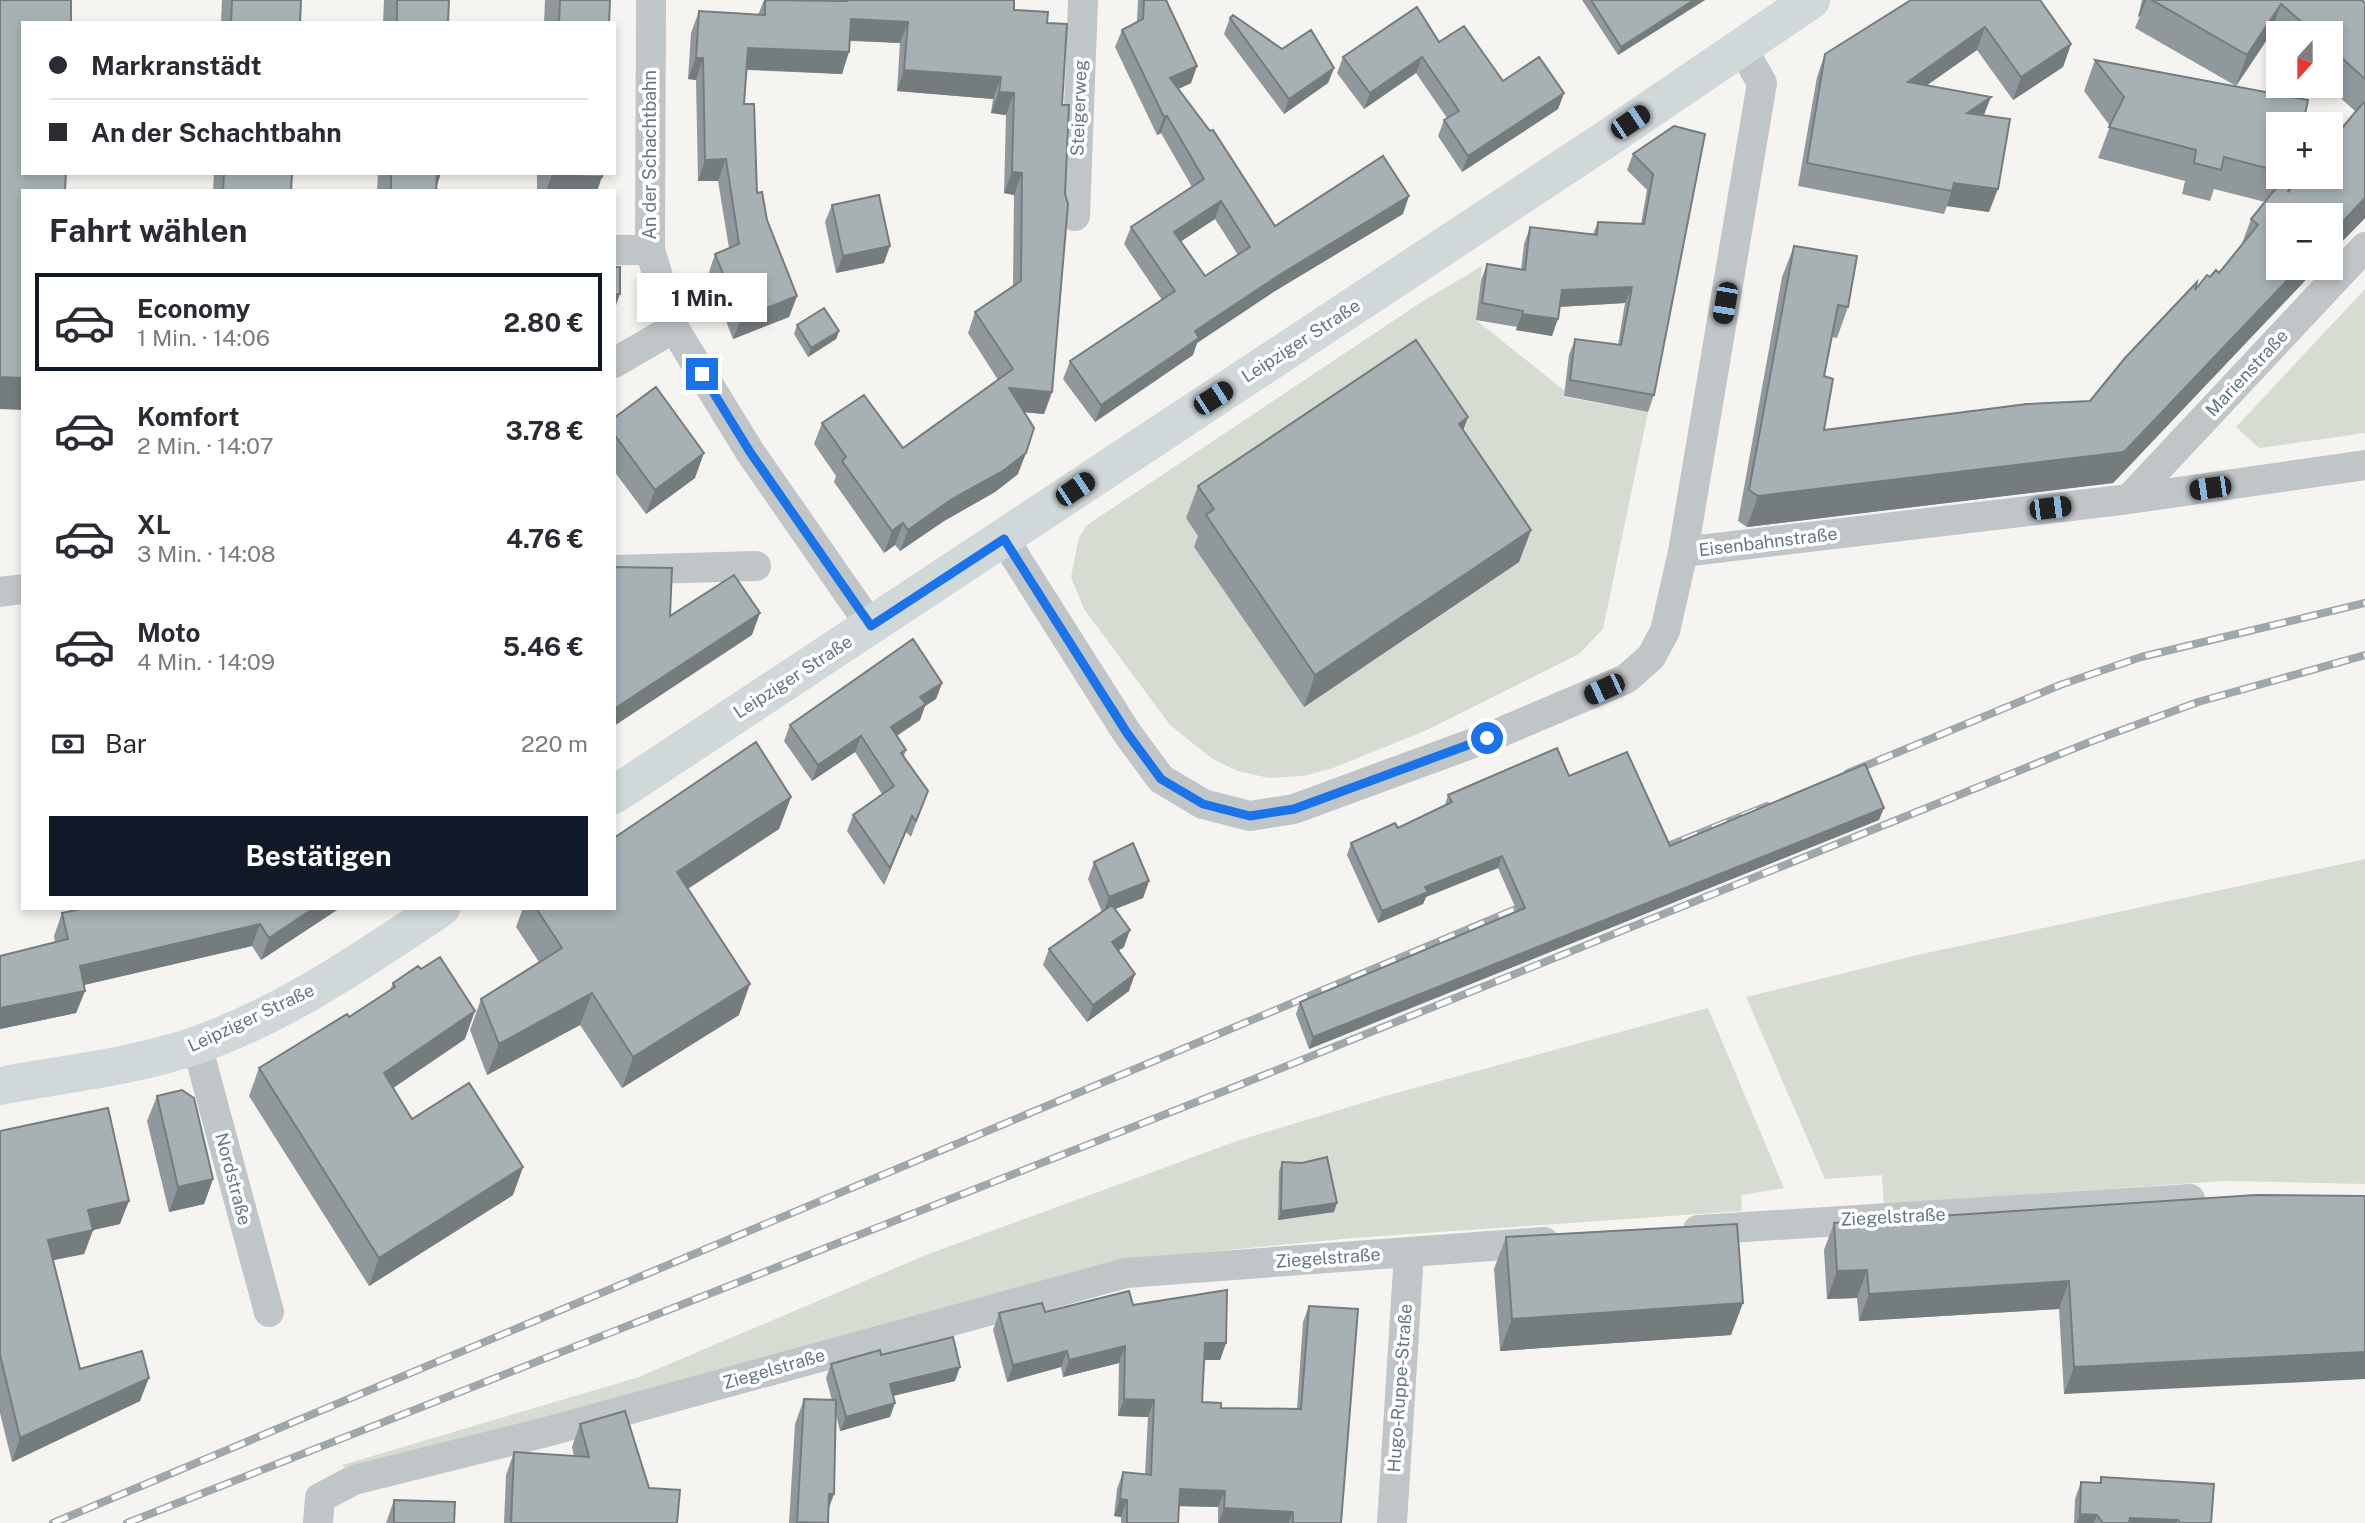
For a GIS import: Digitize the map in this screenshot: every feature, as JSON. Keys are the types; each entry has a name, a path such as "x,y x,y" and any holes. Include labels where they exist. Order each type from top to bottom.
{"main road":[{"name":"Leipziger Straße","path":"616,794 1004,539 1811,0"},
{"name":"Leipziger Straße","path":"0,1086 165,1055 197,1045 271,1013 340,975 438,910"}],"street":[{"name":"An der Schachtbahn","path":"651,0 650,250 674,328 750,452 871,626"},
{"name":"Steigerweg","path":"1074,216 1083,0"},
{"name":"Eisenbahnstraße","path":"1742,48 1762,83 1683,552 2129,499 2365,465"},
{"name":"Marienstraße","path":"2129,499 2365,247"},
{"path":"616,250 650,250"},
{"path":"616,362 674,328"},
{"path":"1004,539 1127,733 1161,779 1203,804 1250,816 1294,809 1506,730 1626,679 1651,657 1665,631 1683,552"},
{"path":"616,570 757,566"},
{"path":"0,592 21,589"},
{"name":"Nordstraße","path":"197,1045 270,1312"},
{"name":"Ziegelstraße","path":"1664,1233 2223,1198"},
{"name":"Ziegelstraße","path":"319,1511 354,1480 550,1431 1126,1273 1570,1240"},
{"name":"Hugo-Ruppe-Straße","path":"1392,1523 1409,1253"}],"shaded area":[{"path":"1482,266 1476,320 1565,391 1564,397 1648,412 1603,629 1579,654 1427,730 1333,768 1303,776 1269,778 1237,771 1211,758 1170,725 1084,609 1071,577 1079,537 1087,525 1423,301"},
{"path":"2365,289 2365,433 2259,448 2236,427"},
{"path":"2365,859 2365,1184 2223,1181 1884,1204 1882,1175 1825,1179 1746,997 1922,954"},
{"path":"1708,1008 1784,1188 1741,1195 1742,1211 1353,1238 1123,1260 1031,1288 347,1470 342,1465 639,1377 926,1255 1240,1140 1385,1096"}],"building":[{"path":"0,0 71,0 71,21 21,21 21,175 66,175 65,189 21,189 21,378 0,377"},
{"path":"232,0 301,0 300,21 231,21"},
{"path":"397,0 449,0 448,21 397,21"},
{"path":"560,0 610,0 609,21 559,21"},
{"path":"765,0 1014,0 1014,10 1048,12 1047,23 1067,24 1062,105 1069,105 1065,194 1068,204 1052,392 1009,388 1034,428 1026,453 1003,471 952,499 908,530 903,523 892,531 842,461 846,457 822,423 864,395 903,448 1013,369 975,312 1021,281 1022,173 1012,172 1014,93 999,92 1001,77 904,70 908,22 851,19 849,52 748,48 744,104 754,104 757,193 762,192 767,220 797,296 741,318 715,254 739,244 726,159 705,160 703,58 696,58 699,11 765,15"},
{"path":"1144,0 1166,0 1197,66 1170,78 1210,131 1213,130 1275,226 1383,156 1409,196 1281,274 1195,331 1199,338 1101,405 1070,361 1175,291 1131,227 1204,179 1167,116 1164,117 1122,30 1143,19","holes":["1221,201 1250,247 1205,276 1174,232"]},
{"path":"1591,0 1694,0 1621,47"},
{"path":"1911,0 2040,0 2071,44 2021,77 1985,27 1908,82 1991,97 1967,113 2010,119 1998,189 1954,183 1952,191 1807,163 1825,54"},
{"path":"2152,0 2362,0 2365,3 2365,79 2343,59 2343,21 2300,21 2281,4 2270,21 2266,21 2266,26 2247,55"},
{"path":"1417,7 1439,42 1464,26 1503,81 1539,57 1564,93 1468,156 1444,120 1459,111 1422,57 1370,93 1343,57"},
{"path":"1233,15 1282,49 1311,30 1334,68 1289,99 1230,18"},
{"path":"2095,60 2266,92 2266,98 2308,100 2306,112 2266,112 2266,168 2224,157 2221,170 2194,163 2196,150 2109,127 2124,97"},
{"path":"2365,103 2365,198 2343,221 2343,203 2266,203 2266,280 2288,280 2124,452 1758,496 1749,490 1794,246 1857,256 1848,307 1838,305 1824,376 1833,379 1824,430 2027,404 2090,401 2125,358 2197,282 2195,290 2207,275 2210,277 2216,270 2219,273 2258,225 2251,219 2275,189 2289,189 2288,192 2291,189 2343,189 2343,127"},
{"path":"1674,126 1705,134 1654,395 1570,380 1575,339 1621,345 1632,287 1562,290 1558,319 1522,314 1523,311 1482,303 1487,264 1525,270 1530,227 1597,235 1598,222 1644,224 1653,174 1633,154"},
{"path":"224,175 292,175 291,189 223,189"},
{"path":"391,175 437,175 436,189 391,189"},
{"path":"552,175 602,175 602,177"},
{"path":"879,195 890,246 843,256 832,205"},
{"path":"616,267 620,267 620,294 616,294"},
{"path":"824,308 839,331 811,348 797,325"},
{"path":"1416,340 1468,417 1459,424 1531,530 1315,675 1206,515 1214,509 1198,486"},
{"path":"656,387 704,453 655,490 616,437 616,417"},
{"path":"616,567 672,568 670,616 734,575 760,613 616,708"},
{"path":"913,639 942,683 920,697 926,704 891,727 906,750 901,753 928,791 916,821 912,816 890,868 853,815 894,786 861,736 818,765 790,725"},
{"path":"756,742 791,797 677,872 750,984 633,1057 592,993 499,1044 481,999 562,948 537,910 616,910 616,837"},
{"path":"1557,748 1569,776 1627,752 1670,846 1865,764 1884,808 1313,1037 1300,1002 1525,908 1502,856 1425,887 1428,892 1382,911 1351,843 1395,823 1398,828 1452,802 1448,795"},
{"path":"1133,843 1149,881 1109,897 1094,862"},
{"path":"1112,905 1130,930 1112,942 1135,974 1093,1005 1049,949"},
{"path":"76,910 311,910 269,938 260,924 80,966 85,991 0,1008 0,956 68,939 62,913"},
{"path":"440,957 475,1011 384,1073 412,1119 469,1083 523,1167 379,1258 259,1068 347,1014 349,1017 395,987 393,983 418,966 421,969"},
{"path":"182,1090 194,1098 213,1179 178,1187 157,1096"},
{"path":"108,1108 129,1201 88,1210 93,1230 48,1240 80,1369 142,1351 149,1378 20,1438 0,1355 0,1131"},
{"path":"1327,1157 1337,1203 1281,1211 1282,1162 1302,1163"},
{"path":"2256,1195 2365,1196 2365,1352 2074,1367 2069,1281 1869,1294 1867,1270 1837,1271 1834,1223"},
{"path":"1737,1224 1743,1303 1512,1319 1506,1237"},
{"path":"1227,1290 1226,1343 1205,1343 1202,1402 1221,1403 1221,1408 1301,1409 1309,1306 1358,1309 1341,1523 1293,1523 1293,1512 1224,1508 1225,1491 1180,1489 1178,1523 1127,1523 1127,1500 1120,1499 1123,1472 1151,1475 1154,1400 1124,1399 1125,1346 1069,1360 1067,1351 1013,1365 999,1313 1042,1303 1045,1312 1129,1291 1133,1305"},
{"path":"953,1337 960,1367 890,1384 895,1403 846,1417 831,1364 880,1350 881,1355"},
{"path":"804,1399 836,1400 834,1494 829,1494 828,1523 797,1522"},
{"path":"625,1411 649,1488 680,1490 677,1523 511,1523 514,1452 589,1457 580,1424"},
{"path":"2101,1477 2214,1484 2211,1523 2130,1518 2129,1523 2103,1523 2097,1515 2080,1514 2081,1482 2101,1483"},
{"path":"394,1500 455,1502 454,1523 394,1523"}],"railway":[{"path":"1848,773 2060,685 2141,657 2365,603"},
{"path":"127,1523 1237,1086 2095,740 2198,702 2365,655"},
{"path":"1653,852 1767,806"},
{"path":"53,1523 1533,902"}],"route":[{"path":"702,374 750,452 871,626 1004,539 1127,733 1161,779 1203,804 1250,816 1294,809 1487,738"}]}
